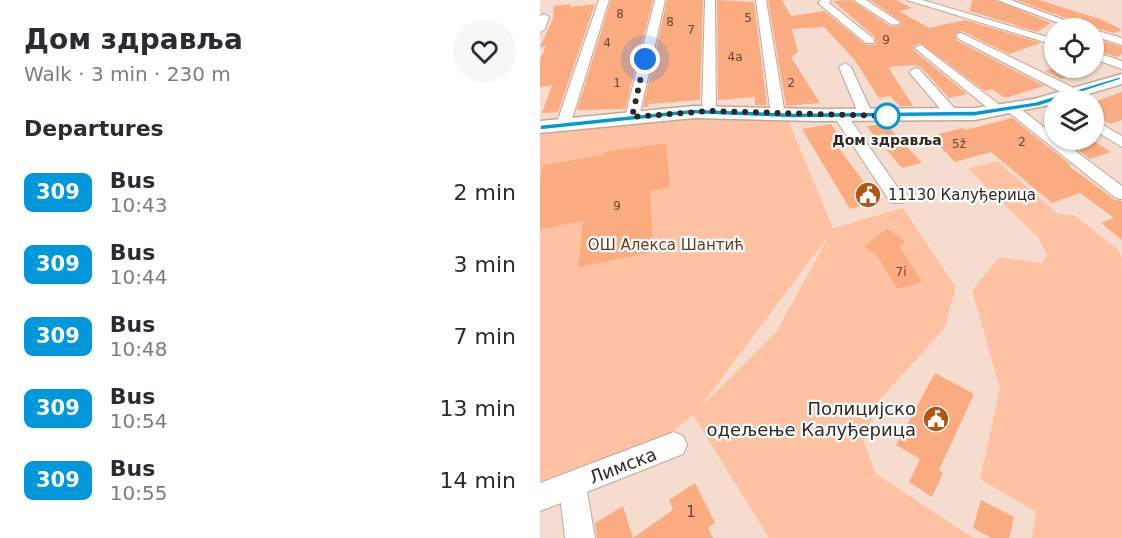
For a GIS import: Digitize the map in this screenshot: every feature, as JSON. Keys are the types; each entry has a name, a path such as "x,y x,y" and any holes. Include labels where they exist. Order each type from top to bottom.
{"street":[{"path":"563,125 604,0"},
{"path":"632,117 660,0"},
{"path":"709,111 710,0"},
{"path":"761,0 778,115"},
{"path":"826,0 823,3 870,41"},
{"path":"858,0 896,23"},
{"path":"912,0 1044,39"},
{"path":"1002,0 1052,18"},
{"path":"540,29 544,17"},
{"path":"961,36 1051,90"},
{"path":"1104,36 1122,42"},
{"path":"921,48 1122,194"},
{"path":"1104,59 1122,65"},
{"path":"845,67 866,115"},
{"path":"915,72 953,115"},
{"path":"1088,90 1122,79"},
{"path":"540,127 709,111 778,115 953,115 1006,110 1044,102"},
{"path":"840,115 897,199"},
{"path":"1104,130 1122,143"},
{"name":"Лимска","path":"540,497 674,445"},
{"name":"Лимска","path":"572,485 580,538"}],"green space":[{"name":"ОШ Алекса Шантић","path":"690,118 788,120 833,228 903,208 956,287 944,329 881,398 863,439 875,473 973,538 769,538 693,415 669,434 540,482 540,135","holes":["830,234 777,331 698,410"]},
{"path":"997,161 1058,214 1074,215 1116,248 1122,257 1122,538 1032,538 1036,512 980,479 1000,388 972,291 999,257 1042,263 1047,255 1038,237 968,169"}],"building":[{"path":"611,0 653,0 625,109 577,110"},
{"path":"667,0 703,0 700,100 648,104 648,107 643,107"},
{"path":"717,0 754,2 767,105 755,105 755,97 718,100"},
{"path":"768,0 782,0 791,16 824,11 866,45 876,45 875,37 833,1 852,0 891,27 903,23 870,0 896,0 912,8 899,11 929,28 965,20 1041,43 1009,54 962,31 955,34 956,40 1044,86 1005,98 992,89 985,91 920,43 914,46 913,50 967,94 949,98 921,67 914,65 888,67 913,106 900,106 890,96 879,98 854,59 824,27 792,29 798,52 791,57 820,103 786,106"},
{"path":"972,0 995,0 1044,20 1044,28 1037,32 970,11"},
{"path":"1017,0 1039,0 1097,18 1065,18"},
{"path":"570,4 570,7 595,4 558,112 542,113 552,85 540,87 540,60 546,46 540,47 553,19 554,6"},
{"path":"1104,21 1122,30 1114,33 1104,30"},
{"path":"1104,41 1122,47 1122,54 1117,57 1104,53"},
{"path":"1122,92 1122,120 1110,124 1104,120 1104,98"},
{"path":"1012,118 1044,143 1044,150 1052,150 1071,165 1069,166 1115,200 1122,201 1122,240 1101,223 1114,218 1080,193 1052,203 991,152 955,162 930,136 963,128 965,130"},
{"path":"831,124 842,142 835,143 878,201 850,209 802,129"},
{"path":"886,124 922,163 902,168 866,126"},
{"path":"666,143 670,187 650,191 653,252 578,267 583,221 540,229 540,179 543,165 604,155 605,152"},
{"path":"1104,148 1111,152 1090,159 1078,150 1104,150"},
{"path":"887,229 905,241 899,246 922,282 897,289 877,255 864,246"},
{"name":"Полицијско одељење Калуђерица","path":"935,373 974,394 939,470 943,473 932,497 909,482 920,459 896,445"},
{"path":"695,483 715,523 708,528 713,538 633,538 673,510 669,500"},
{"path":"981,500 1014,517 1009,538 991,538 973,528"},
{"path":"623,506 633,538 597,538 595,523"}],"bus line":[{"name":"309","path":"540,127 719,111 793,115 975,114 1036,104 1122,79"}],"place":[{"name":"Дом здравља","path":"887,116"},
{"name":"11130 Калуђерица","path":"868,195"},
{"name":"Полицијско одељење Калуђерица","path":"936,419"}],"route":[{"path":"645,59 632,117 709,111 784,115 887,116"}]}
